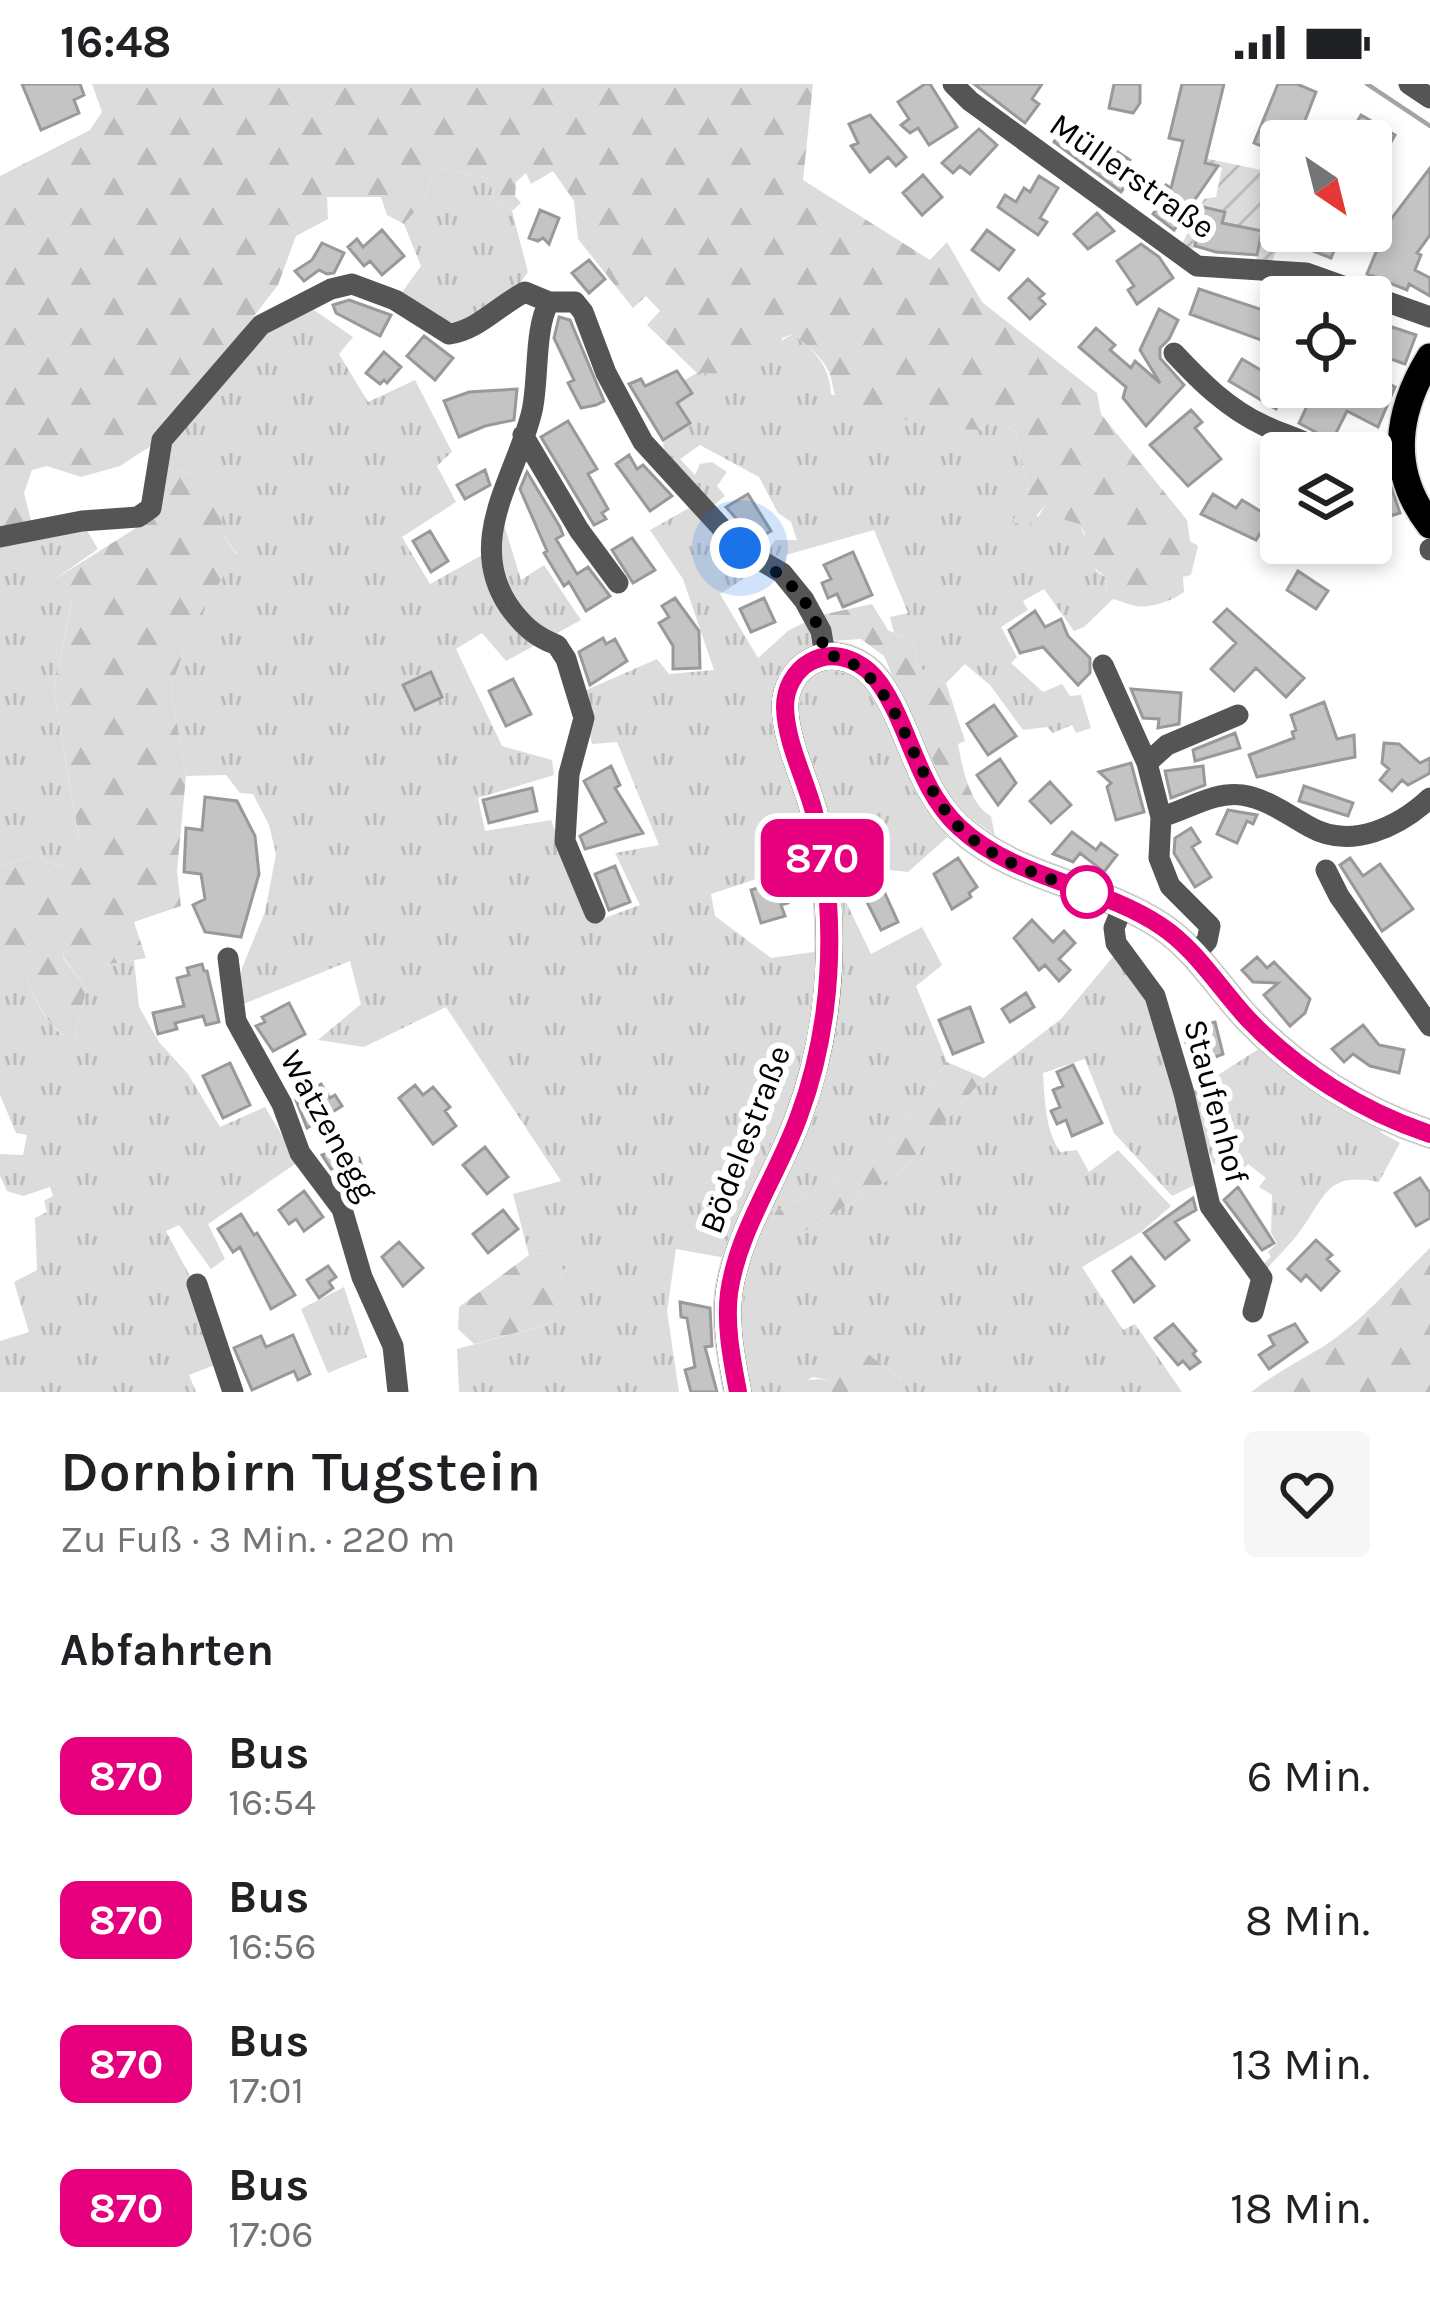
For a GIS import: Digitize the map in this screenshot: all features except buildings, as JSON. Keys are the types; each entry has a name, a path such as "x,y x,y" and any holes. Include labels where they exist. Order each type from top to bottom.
{"main road":[{"path":"1430,357 1406,405 1401,456 1413,499 1430,525"},
{"path":"825,655 844,656 880,684 929,788 957,826 1001,857 1162,926 1194,955 1255,1026 1326,1085 1430,1134"},
{"name":"Bödelestraße","path":"738,1392 728,1323 733,1271 800,1114 816,1060 828,976 829,914 821,847 785,709 794,676 805,664 825,655"}],"street":[{"name":"Müllerstraße","path":"953,84 1198,266 1306,274 1430,317"},
{"path":"1409,84 1430,98"},
{"path":"0,538 82,521 138,517 151,508 162,440 261,325 332,289 352,284 372,289 448,334 475,326 525,292 549,302 575,302 643,442 727,536 782,573 821,631 825,655"},
{"path":"549,302 535,365 531,414 495,514 490,556 510,609 534,634 557,645 576,688 584,718 568,774 565,841 595,913"},
{"path":"1174,353 1209,391 1281,432"},
{"path":"523,435 579,530 618,583"},
{"path":"1392,458 1401,456"},
{"path":"1103,665 1147,764 1161,817 1159,858 1170,886 1210,926 1207,941 1194,955"},
{"path":"1147,764 1167,745 1238,716"},
{"path":"1161,817 1199,802 1246,795 1328,835 1352,835 1394,825 1430,799"},
{"path":"1326,871 1430,1026"},
{"name":"Staufenhof","path":"1123,906 1114,928 1116,943 1155,996 1210,1205 1262,1278 1253,1312"},
{"name":"Watzenegg","path":"228,958 236,1021 282,1104 300,1153 342,1209 362,1277 393,1346 398,1392"},
{"path":"197,1284 233,1392"}],"green space":[{"path":"92,84 813,84 803,180 930,260 947,242 982,302 1097,393 1101,414 1187,520 1190,541 1198,546 1191,575 1183,577 1184,592 1148,606 1106,598 1107,578 1073,551 1085,534 1080,524 1065,520 1048,502 1027,527 1012,522 1029,492 1016,432 1003,423 989,423 980,430 959,429 956,422 930,412 898,422 843,411 826,366 793,334 782,338 779,355 724,374 697,373 647,325 660,311 646,296 633,308 578,239 574,201 553,171 531,184 526,173 516,182 515,196 521,203 512,211 494,200 490,179 446,169 431,176 425,200 404,224 387,215 381,197 327,197 328,219 296,236 278,285 157,442 120,466 81,477 47,466 32,470 24,493 33,529 0,534 0,176 90,130 102,112"},
{"path":"1199,157 1260,170 1260,231 1222,223 1224,211 1203,208 1191,250 1182,244 1204,199 1216,197 1222,168"},
{"path":"446,169 490,179 494,200 512,211 528,272 511,293 486,311 445,322 419,311 400,295 421,266 404,224 425,200 431,176"},
{"path":"1260,241 1260,252 1276,252 1271,264 1256,262"},
{"path":"314,310 353,337 339,354 368,402 415,380 452,452 437,466 456,502 402,537 430,584 493,549 502,518 521,580 544,565 581,620 506,661 482,633 456,649 502,746 552,760 554,775 478,798 485,831 551,820 591,923 640,905 615,853 659,845 617,742 592,744 582,692 657,659 669,674 714,670 683,579 650,530 689,508 725,547 743,579 720,594 758,658 789,630 821,615 832,641 805,650 787,663 773,698 811,861 711,894 715,916 771,958 835,949 838,885 871,954 922,927 942,965 916,986 947,1062 877,1160 776,1211 797,1236 901,1172 984,1078 1061,1019 1117,952 1142,984 1201,1182 1172,1196 1114,1133 1085,1059 1043,1073 1047,1114 1060,1152 1077,1150 1089,1172 1118,1150 1171,1206 1141,1232 1082,1267 1123,1330 1135,1324 1182,1392 897,1392 902,1379 835,1330 829,1380 813,1377 800,1384 782,1383 782,1392 749,1392 734,1311 743,1261 676,1249 667,1311 679,1392 459,1392 457,1349 550,1324 553,1252 529,1255 513,1194 561,1181 446,1007 364,1047 318,1040 361,1004 350,961 236,1007 242,968 265,912 276,854 269,825 253,794 240,793 226,775 186,776 171,687 194,623 237,554 221,532 200,479 180,470 163,474 168,432 251,324"},
{"path":"793,334 819,360 831,394 898,422 930,412 980,430 989,423 1003,423 1016,432 1029,492 1024,506 1038,517 1048,501 1065,520 1080,523 1096,571 1107,578 1106,598 1114,598 1074,631 1044,589 1023,601 1028,610 1001,627 1017,657 1011,663 1043,692 1062,684 1070,696 1081,695 1091,728 1076,733 1072,725 1053,733 1047,727 1023,730 990,685 965,664 946,683 918,667 914,643 894,633 890,617 908,613 874,530 786,555 785,564 767,554 775,540 797,540 791,522 778,513 759,477 700,445 680,459 695,475 700,464 712,462 727,472 717,486 725,496 713,506 664,451 663,440 690,423 677,403 683,381 697,373 724,374"},
{"path":"180,470 200,479 223,501 221,532 237,555 194,623 171,687 186,776 177,871 181,906 134,922 146,958 104,965 64,950 63,958 87,989 75,1029 77,1042 44,1015 14,949 0,948 0,866 40,855 42,862 63,866 63,842 79,839 54,689 72,600 44,586 147,521 163,474"},
{"path":"83,524 98,549 45,586 72,599 54,689 79,840 64,866 42,862 40,855 0,866 0,534"},
{"path":"872,604 888,630 914,643 918,667 946,683 965,741 958,744 965,774 972,794 991,816 995,836 965,813 933,772 884,656 861,639 832,641 821,615"},
{"path":"835,667 862,678 952,833 908,872 834,864 822,792 801,737 797,700 802,685 814,673"},
{"path":"0,948 14,948 44,1015 77,1041 75,1029 87,989 63,957 64,949 104,965 134,960 139,1007 220,1127 265,1107 298,1162 208,1224 225,1259 211,1269 179,1225 166,1231 192,1280 217,1364 189,1375 196,1392 0,1392 0,1341 29,1332 14,1282 37,1270 35,1218 47,1212 44,1201 53,1196 50,1187 23,1196 7,1191 0,1176 0,1154 23,1155 27,1135 16,1133 0,1095"},
{"path":"1260,1048 1383,1127 1380,1132 1400,1143 1379,1182 1348,1180 1329,1190 1265,1271 1261,1266 1277,1243 1271,1233 1272,1195 1259,1187 1266,1178 1248,1164 1238,1176 1213,1164 1190,1093"},
{"path":"947,1062 984,1078 901,1172 797,1236 786,1254 763,1245 776,1211 877,1160"},
{"path":"1430,1248 1430,1392 1251,1392 1339,1336"},
{"path":"552,1252 579,1293 550,1324 474,1344 458,1329 459,1307 529,1255"},
{"path":"344,1287 367,1357 328,1373 301,1309"},
{"path":"834,1329 903,1380 897,1392 782,1392 781,1383 829,1380"}],"waterway":[{"path":"1367,84 1430,126"}],"bus line":[{"name":"870","path":"738,1392 728,1323 733,1271 800,1114 821,1036 828,976 826,884 814,812 785,709 794,676 805,664 825,655 844,656 880,684 929,788 957,826 1001,857 1162,926 1286,1054 1326,1085 1430,1134"}],"route":[{"path":"740,548 782,573 804,600 821,631 825,655 844,656 880,684 929,788 957,826 1001,857 1087,892"}]}
